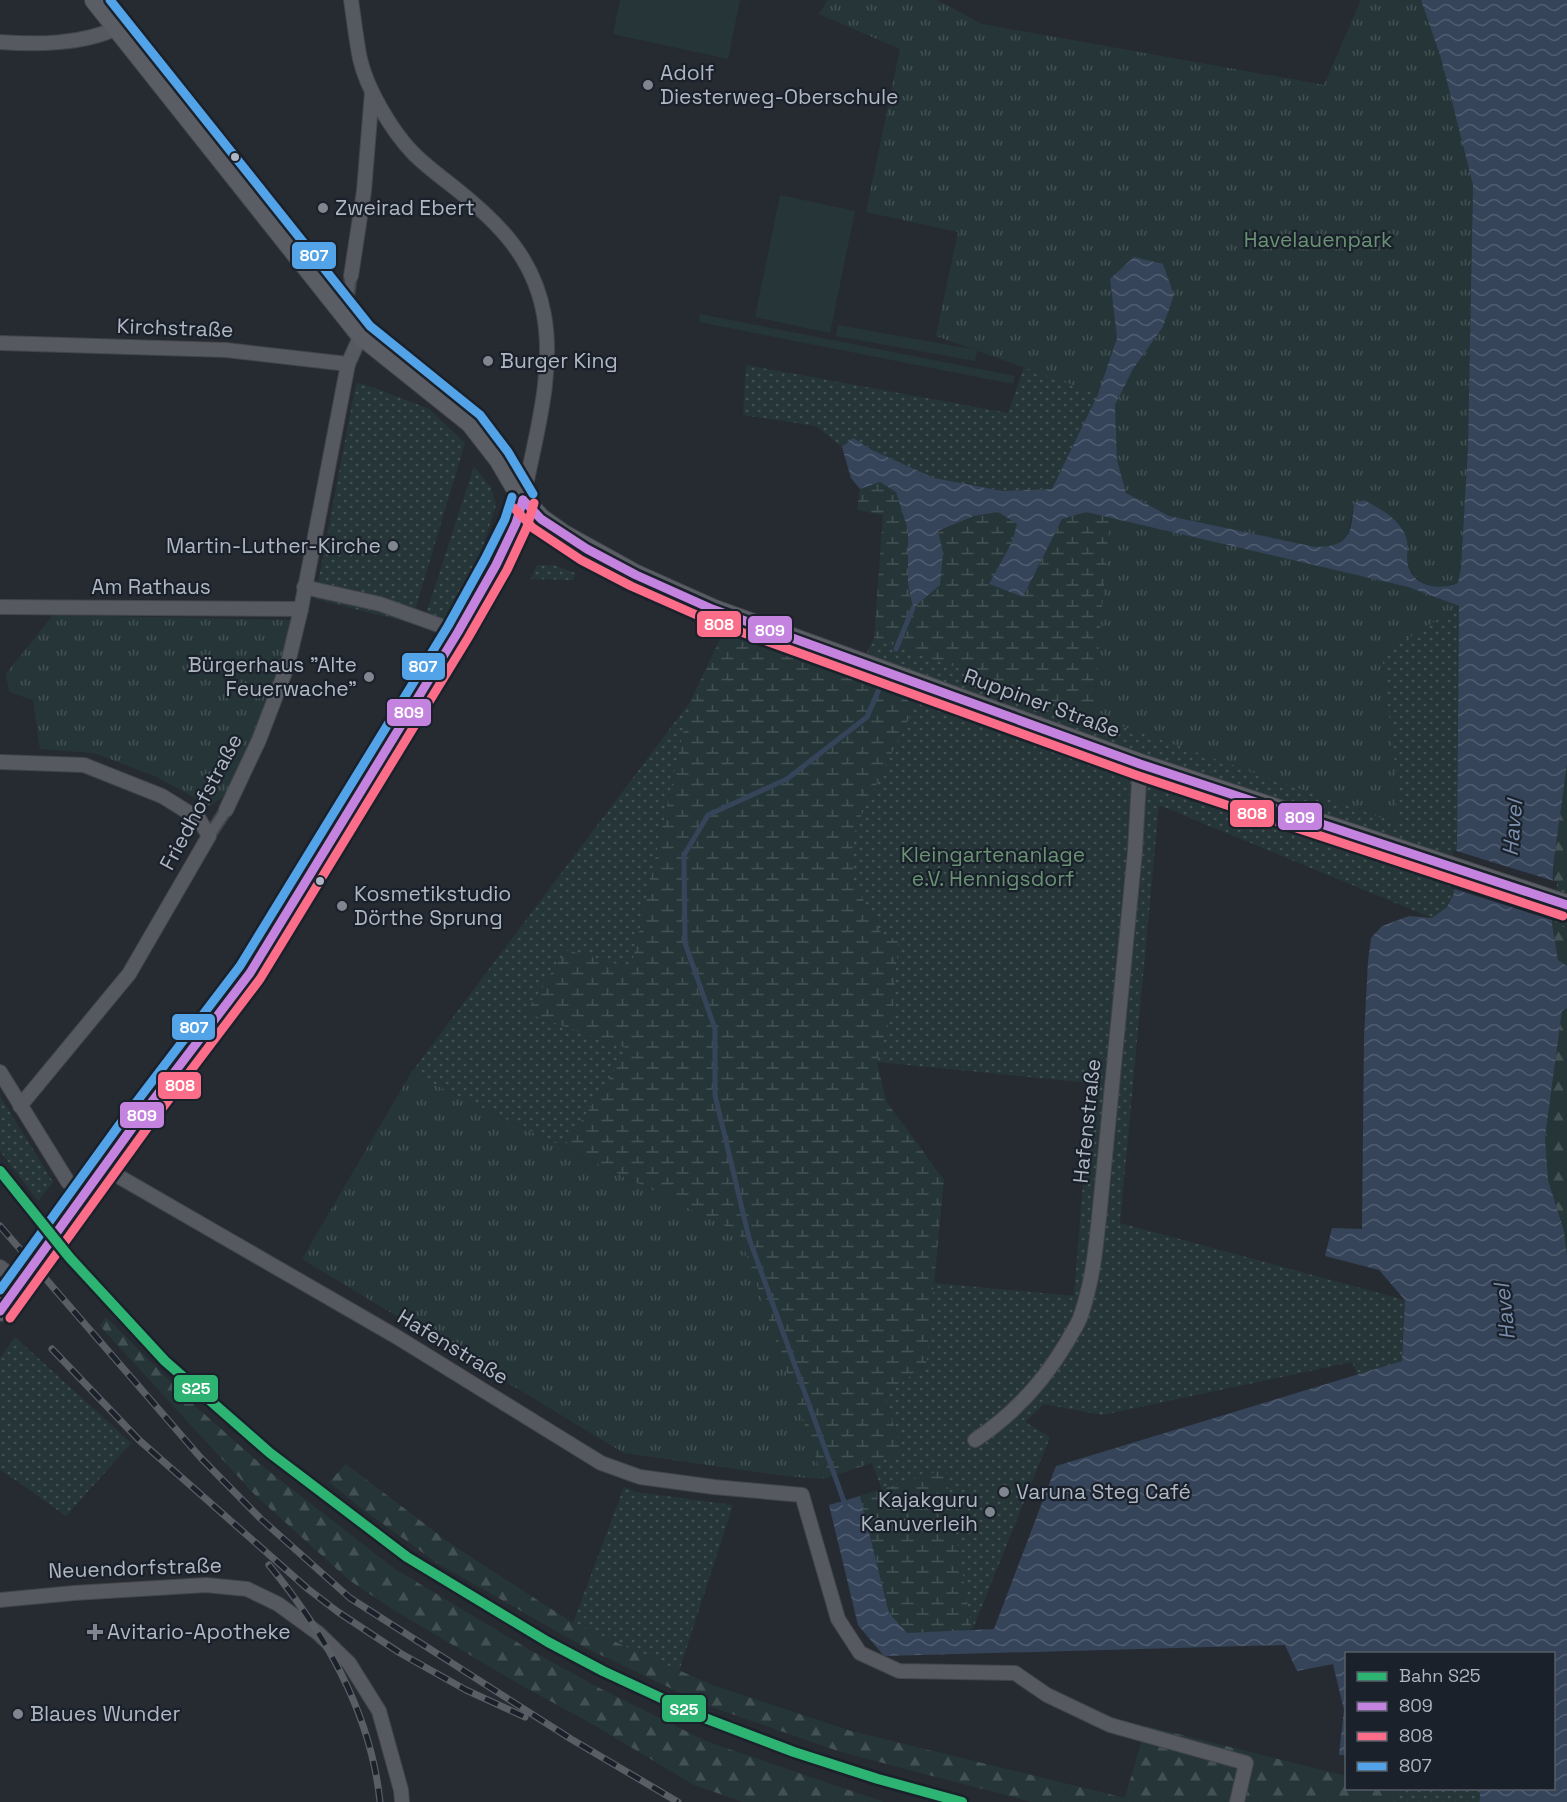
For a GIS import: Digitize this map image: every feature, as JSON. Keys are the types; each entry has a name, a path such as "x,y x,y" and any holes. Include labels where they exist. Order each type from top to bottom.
{"main road":[{"name":"Ruppiner Straße","path":"95,0 361,335 471,423 499,459 523,500 541,519 562,534 636,575 712,609 1140,764 1567,904"},
{"path":"0,1311 250,973 458,632 511,533 523,500"}],"street":[{"path":"351,0 361,60 372,92 391,123 412,152 479,208 513,242 530,268 541,305 548,347 546,378 523,500"},
{"path":"0,42 29,44 90,38 101,36 117,28"},
{"path":"348,297 364,191 372,92"},
{"name":"Friedhofstraße","path":"20,1106 129,974 226,810 259,740 287,667 301,609 348,364 361,335"},
{"name":"Kirchstraße","path":"0,343 226,350 348,364"},
{"path":"304,587 380,604 458,632"},
{"name":"Am Rathaus","path":"0,607 301,609"},
{"path":"0,762 84,765 162,796 198,819 209,836"},
{"name":"Hafenstraße","path":"975,1440 996,1426 1023,1400 1054,1364 1079,1320 1089,1287 1095,1261 1135,852 1140,764"},
{"path":"0,1072 68,1182 83,1196"},
{"name":"Hafenstraße","path":"104,1168 406,1343 601,1463 640,1477 802,1495 838,1619 860,1653 899,1671 1016,1673 1047,1695 1110,1725 1246,1763 1237,1802"},
{"path":"0,1267 20,1282"},
{"name":"Neuendorfstraße","path":"0,1600 206,1585 247,1589 278,1604 318,1633 349,1663 379,1711 401,1790 402,1802"}],"green space":[{"path":"620,0 740,0 728,59 613,34"},
{"name":"Havelauenpark","path":"828,0 937,0 982,24 1324,85 1361,0 1421,0 1441,58 1473,185 1468,447 1461,567 1458,583 1440,587 1427,584 1417,578 1409,564 1402,530 1387,515 1366,506 1354,503 1347,538 1333,547 1315,547 1169,516 1126,493 1117,460 1115,405 1133,369 1163,328 1174,295 1163,264 1110,279 1117,338 1098,394 936,336 958,232 866,212 900,49 819,14"},
{"path":"780,195 855,211 830,333 755,317"},
{"path":"700,314 1015,376 1013,384 699,322"},
{"path":"838,325 977,350 975,361 836,336"},
{"path":"746,365 1008,413 1024,367 1098,394 1052,489 1002,491 933,478 872,450 853,438 842,447 816,426 743,415"},
{"path":"356,383 367,385 429,409 465,443 411,623 315,599"},
{"path":"474,466 491,488 496,505 477,565 450,620 426,614"},
{"path":"880,482 896,492 908,530 908,584 913,608 943,552 938,532 974,516 998,512 1017,524 1012,542 989,584 1023,597 1062,519 1086,512 1110,517 1093,716 874,638 883,515 857,510 860,489"},
{"path":"1110,517 1408,587 1459,606 1382,655 1396,773 1397,823 1093,716"},
{"path":"537,565 554,565 575,573 573,580 531,579"},
{"name":"Kleingartenanlage e.V. Hennigsdorf","path":"1459,606 1457,841 1454,893 1447,907 1432,918 1159,805 1120,1223 1405,1300 1402,1361 1358,1375 1352,1362 1102,1415 1044,1404 1025,1422 1050,1437 972,1631 945,1469 882,1490 872,1463 903,1453 884,1396 926,1364 934,1283 1074,1296 1091,1083 877,1062 893,1009 898,939 884,938 854,883 852,851 856,826 905,695 855,677 874,638 1397,822 1396,773 1381,654"},
{"path":"53,615 292,620 267,706 229,793 210,806 157,777 94,753 40,749 33,700 9,692 6,674"},
{"path":"724,631 905,695 913,710 856,826 852,851 854,883 884,938 898,939 893,1009 877,1062 886,1101 944,1180 926,1364 884,1396 903,1453 823,1479 739,1233 564,1147 629,1049 526,1013 566,950 631,968 690,702"},
{"path":"690,702 631,969 527,1013 629,1049 564,1147 411,1073"},
{"path":"1567,764 1567,887 1554,883 1553,867"},
{"path":"1554,883 1567,887 1567,928 1552,924"},
{"path":"1552,924 1567,928 1567,966 1558,960"},
{"path":"1567,1008 1567,1256 1564,1231 1548,1180 1545,1137 1562,1011"},
{"path":"411,1073 739,1233 823,1479 785,1476 624,1453 302,1259"},
{"path":"0,1096 53,1182 38,1201 0,1151"},
{"path":"106,1317 193,1404 266,1469 395,1569 530,1650 603,1690 708,1742 884,1802 743,1802 694,1785 392,1609 349,1580 255,1495 100,1326"},
{"path":"15,1337 131,1443 66,1516 0,1469 0,1358"},
{"path":"346,1464 451,1544 573,1623 712,1685 851,1731 1125,1798 1146,1726 1345,1776 1345,1790 1397,1790 1394,1802 1032,1802 841,1752 706,1705 584,1647 437,1563 329,1482"},
{"path":"945,1469 972,1631 907,1633 889,1613 860,1496"},
{"path":"624,1487 636,1492 733,1505 679,1671 573,1623"},
{"path":"1397,1790 1480,1790 1480,1802 1394,1802"}],"water":[{"name":"Havel","path":"1421,0 1567,0 1567,764 1553,867 1552,924 1558,960 1567,966 1567,1008 1562,1011 1545,1137 1548,1180 1564,1231 1567,1256 1567,1802 1480,1802 1480,1790 1555,1790 1555,1652 1345,1652 1345,1755 1339,1755 1344,1710 1333,1664 1297,1671 1285,1645 884,1656 858,1625 829,1505 860,1496 889,1613 907,1633 994,1629 1056,1466 1402,1361 1405,1300 1379,1270 1325,1256 1332,1228 1362,1229 1364,1038 1371,938 1382,926 1409,916 1432,918 1447,907 1454,893 1457,841 1459,606 1408,587 1086,512 1062,519 1023,597 989,584 1012,542 1017,524 998,512 974,516 938,531 943,552 940,585 913,608 908,584 908,530 896,492 880,482 860,489 851,478 842,447 853,438 872,450 934,478 1002,491 1052,489 1098,394 1117,338 1110,279 1134,257 1163,264 1174,295 1163,327 1133,369 1115,405 1117,460 1126,493 1169,516 1315,547 1342,541 1350,531 1354,503 1364,500 1388,515 1403,530 1407,540 1408,565 1416,578 1436,587 1458,583 1461,567 1468,447 1473,185 1441,58"}],"pier":[{"path":"1453,850 1557,882 1555,921 1451,888"}],"waterway":[{"path":"896,649 913,608"},
{"path":"846,1507 749,1238 715,1095 715,1029 685,943 684,855 708,815 787,779 867,717 879,689"}],"railway":[{"path":"0,1226 200,1457 261,1519 350,1598 571,1739 678,1802"},
{"path":"52,1349 139,1440 308,1589 400,1653 466,1690 525,1717"},
{"path":"269,1565 309,1618 342,1676 367,1737 380,1802"}],"rail line":[{"name":"S25","path":"0,1171 70,1258 165,1361 270,1453 407,1557 548,1642 603,1671 702,1717 794,1752 878,1779 962,1802"}],"transit line":[{"name":"807","path":"110,0 370,326 480,415 508,452 533,494"},
{"name":"807","path":"0,1290 125,1117 240,966 448,626 505,519 512,497"},
{"name":"809","path":"523,500 541,519 587,549 636,575 712,609 1140,764 1567,905"},
{"name":"809","path":"0,1311 135,1124 250,973 458,632 496,565 516,523 523,500"},
{"name":"808","path":"10,1318 145,1131 260,979 468,638 507,570 527,527 534,503"},
{"name":"808","path":"514,508 533,528 581,560 631,586 708,620 1136,775 1563,916"}],"place":[{"name":"Adolf Diesterweg-Oberschule","path":"648,85"},
{"name":"Zweirad Ebert","path":"323,208"},
{"name":"Burger King","path":"488,361"},
{"name":"Martin-Luther-Kirche","path":"393,546"},
{"name":"Bürgerhaus \"Alte Feuerwache\"","path":"369,677"},
{"name":"Kosmetikstudio Dörthe Sprung","path":"342,906"},
{"name":"Varuna Steg Café","path":"1004,1492"},
{"name":"Kajakguru Kanuverleih","path":"990,1512"},
{"name":"Avitario-Apotheke","path":"95,1632"},
{"name":"Blaues Wunder","path":"18,1714"}]}
